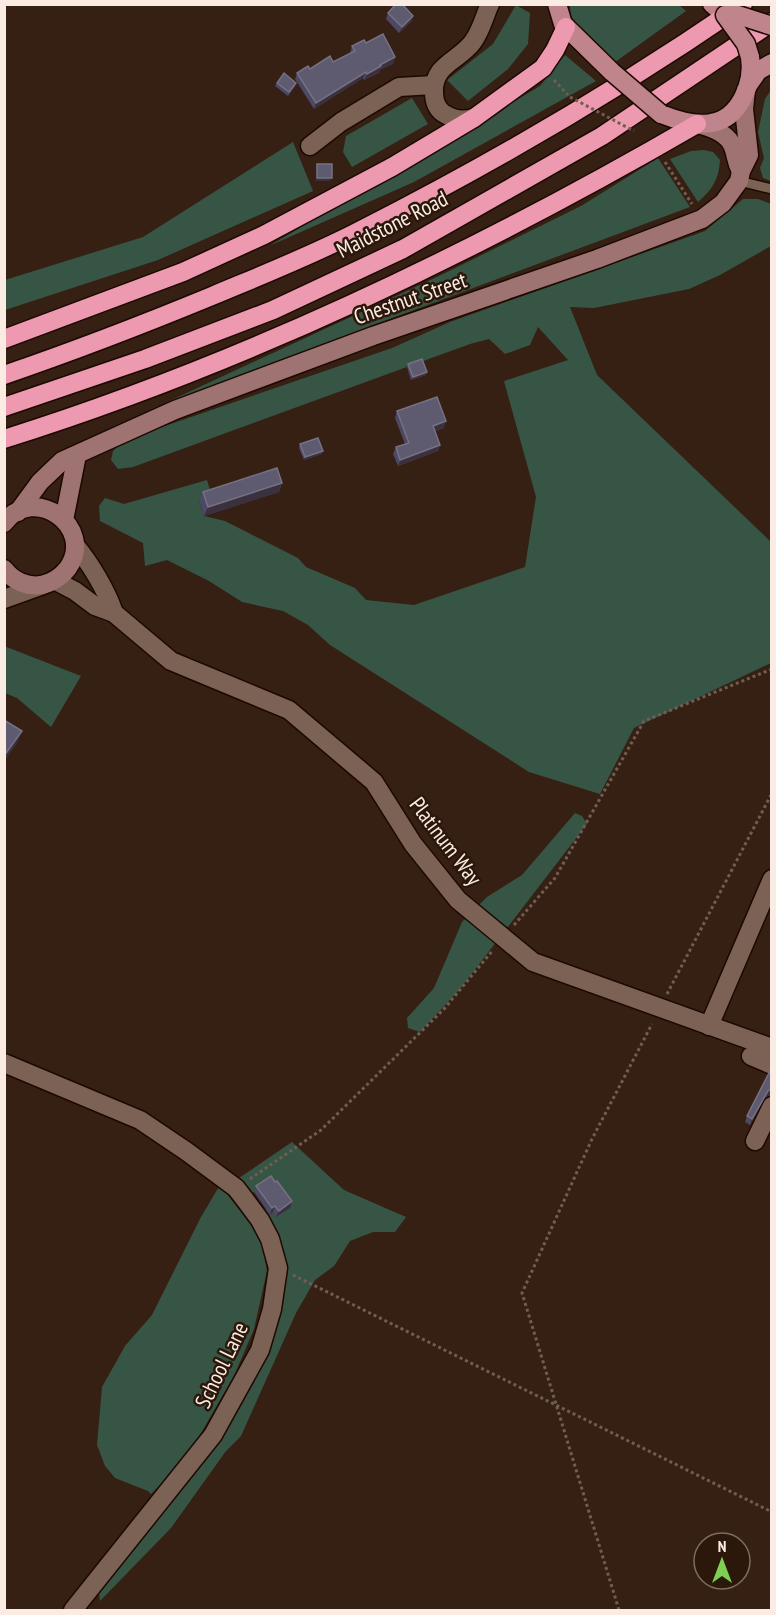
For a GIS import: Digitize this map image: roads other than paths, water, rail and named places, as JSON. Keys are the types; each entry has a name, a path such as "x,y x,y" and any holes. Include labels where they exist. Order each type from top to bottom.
{"highway":[{"name":"Maidstone Road","path":"4,375 173,312 359,231 517,147 663,59 743,4"},
{"path":"4,339 183,272 264,235 392,167 474,118 543,68 555,51 561,18"},
{"name":"Maidstone Road","path":"4,407 145,359 273,310 403,249 602,136 771,24"},
{"path":"4,439 52,424 255,347 385,288 533,215 703,124"}],"main road":[{"path":"549,4 612,72 660,114 675,120 703,124 721,120 741,101 758,71 771,63"},
{"path":"717,9 771,24"},
{"path":"717,9 746,44 750,57 747,87"}],"street":[{"path":"474,118 461,121 442,112 435,102 434,85 442,68 460,56 476,39 490,4"},
{"path":"310,146 341,122 399,87 434,85"},
{"name":"Chestnut Street","path":"11,518 40,482 62,461 175,410 351,344 597,259 702,219 723,203 740,176 750,150 744,109 747,87"},
{"path":"703,124 726,137 733,147 740,176"},
{"path":"64,520 77,455"},
{"path":"4,599 49,583 69,566 75,546 73,536 64,520 54,512 42,508 30,508 11,518"},
{"name":"Platinum Way","path":"75,546 85,557 110,601 114,613"},
{"path":"4,569 18,582 30,585 49,583"},
{"name":"Platinum Way","path":"49,583 75,591 95,606 114,613 171,661 289,710 374,782 414,844 458,900 533,962 771,1048"},
{"path":"709,1026 771,883"},
{"path":"751,1056 771,1065"},
{"name":"School Lane","path":"4,1063 140,1120 195,1157 236,1188 246,1201 270,1239 278,1268 272,1310 260,1350 213,1435 73,1611"},
{"path":"755,1141 771,1106"}],"lane":[{"path":"740,176 771,189"}]}
